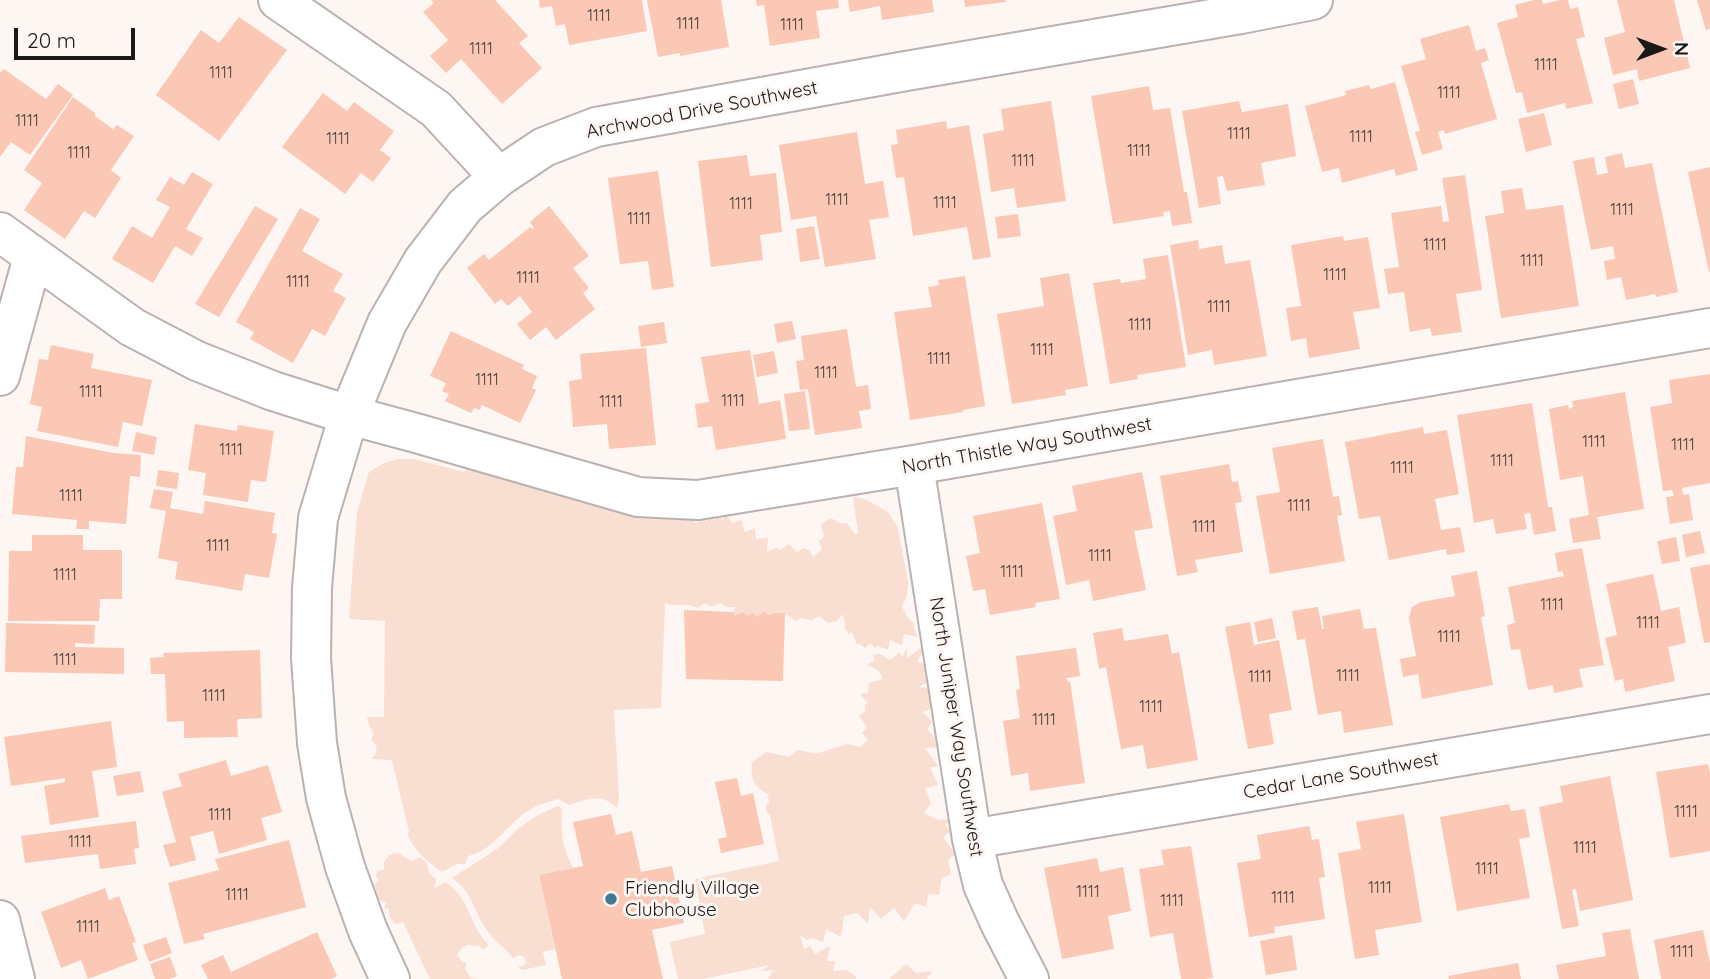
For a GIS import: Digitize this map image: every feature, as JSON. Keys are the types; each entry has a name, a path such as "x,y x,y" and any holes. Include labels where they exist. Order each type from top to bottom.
{"street":[{"path":"278,0 436,109 499,177"},
{"name":"Archwood Drive Southwest","path":"390,979 368,931 345,867 326,798 317,743 311,658 312,588 318,518 349,415 387,323 423,261 465,206 499,177 544,147 596,127 1313,0"},
{"name":"North Thistle Way Southwest","path":"0,232 132,327 197,361 273,391 638,496 698,500 1710,328"},
{"path":"0,376 33,257"},
{"name":"North Juniper Way Southwest","path":"914,465 972,839 983,885 1029,979"},
{"name":"Cedar Lane Southwest","path":"972,839 1710,713"},
{"path":"0,920 15,979"}],"shaded area":[{"path":"398,459 414,459 464,472 473,461 695,513 694,523 705,519 706,522 711,516 715,521 717,515 723,520 725,514 733,523 741,520 745,532 755,528 756,539 768,538 767,552 776,548 780,550 789,544 797,552 804,548 810,551 813,557 822,549 819,541 824,537 821,524 831,518 841,524 847,523 855,534 858,533 853,497 865,499 888,512 898,528 908,582 907,596 902,607 914,623 917,637 904,634 902,645 890,640 888,650 878,646 875,648 870,643 865,648 857,645 852,632 849,634 845,629 843,614 837,621 828,623 819,616 812,620 801,618 796,621 781,613 764,613 757,617 752,612 749,616 742,612 735,616 735,607 726,607 720,603 712,607 705,603 698,608 665,603 661,708 614,710 619,797 617,808 606,800 595,798 570,805 558,799 541,804 523,815 486,848 468,856 465,864 457,864 442,872 413,845 407,833 409,832 392,760 372,759 377,746 371,740 374,734 367,717 384,717 385,621 349,619 357,512 369,472"},
{"path":"926,644 917,662 934,666 923,674 932,680 918,687 942,689 936,707 923,712 932,722 927,729 943,747 925,748 938,766 930,768 938,785 925,788 931,803 924,813 939,820 953,819 945,825 951,831 943,837 955,854 948,860 951,874 942,878 939,895 928,894 926,907 915,903 904,922 894,908 881,919 870,907 868,924 858,913 844,916 841,937 826,929 823,942 813,938 807,940 800,935 804,949 810,946 815,954 830,946 827,961 835,961 833,971 847,970 856,979 768,979 773,970 761,971 770,965 703,979 678,979 670,942 705,934 695,879 779,861 770,815 766,811 768,794 754,781 752,762 766,752 789,757 798,750 816,754 847,744 860,747 868,740 862,733 867,727 859,716 865,712 865,705 868,703 860,694 868,693 869,683 883,679 879,671 867,665 875,660 873,655 880,654 890,660 900,652 902,657 907,647 907,658"},
{"path":"558,806 562,809 564,845 573,868 539,875 555,949 543,952 546,965 522,970 518,967 526,962 524,957 519,955 513,958 492,937 469,895 452,878 497,849 519,828 538,815"},
{"path":"398,853 412,861 420,857 426,862 428,872 436,879 434,889 445,882 460,896 477,929 489,945 483,950 479,946 467,945 457,955 462,962 466,962 465,969 471,978 478,979 430,979 403,922 395,924 389,916 389,908 384,909 386,903 376,898 375,883 379,880 376,877 377,871 384,870 384,862 389,855"},
{"path":"906,964 916,973 932,971 927,979 889,979"}],"building":[{"path":"431,0 495,0 528,36 519,43 542,68 502,104 461,59 446,73 430,56 448,40 423,12 434,3"},
{"path":"539,0 642,0 647,31 569,45 565,24 556,26 552,6 540,8"},
{"path":"647,0 721,0 729,47 658,57"},
{"path":"756,0 838,0 839,8 816,11 820,38 770,46 764,5 757,6"},
{"path":"848,0 932,0 934,12 882,20 880,6 850,12"},
{"path":"964,0 1005,0 1006,2 965,7"},
{"path":"1542,0 1543,4 1568,0 1570,9 1578,7 1585,37 1576,39 1593,103 1566,109 1565,103 1527,113 1522,92 1516,93 1497,23 1518,17 1515,5"},
{"path":"1617,0 1674,0 1690,68 1639,81 1637,69 1613,75 1604,38 1625,32"},
{"path":"1697,0 1710,0 1710,29 1706,30"},
{"path":"239,17 287,50 219,141 156,95 201,30 219,43"},
{"path":"1469,25 1476,51 1485,48 1489,60 1481,63 1497,119 1445,134 1444,130 1438,132 1443,149 1422,155 1415,132 1420,131 1401,66 1426,59 1420,39"},
{"path":"4,69 46,99 58,84 73,95 30,155 11,142 0,157 0,73"},
{"path":"1633,79 1639,104 1619,109 1613,84"},
{"path":"1395,82 1418,170 1396,176 1394,169 1342,183 1339,168 1322,172 1305,106 1346,95 1345,91 1369,85 1371,89"},
{"path":"1149,86 1153,110 1170,108 1192,223 1172,226 1170,211 1163,212 1164,216 1113,224 1091,96"},
{"path":"323,93 347,111 354,102 394,131 380,150 391,158 373,182 361,173 345,194 282,147"},
{"path":"73,97 113,129 117,125 134,136 111,170 121,178 95,218 84,211 65,239 24,210 42,183 24,170"},
{"path":"1051,101 1066,201 1017,208 1014,188 991,192 983,134 1004,130 1001,109"},
{"path":"1239,101 1242,112 1288,104 1296,156 1261,163 1265,185 1227,191 1223,176 1217,177 1221,204 1199,208 1182,111"},
{"path":"1544,113 1552,145 1526,152 1518,119"},
{"path":"946,121 947,129 969,125 991,257 973,260 967,227 913,236 904,177 896,178 891,145 898,144 896,130"},
{"path":"857,132 865,184 883,181 889,217 869,220 876,259 825,267 816,216 791,220 779,145"},
{"path":"1622,153 1625,168 1652,163 1678,292 1626,300 1621,277 1607,280 1604,261 1615,259 1613,246 1591,250 1573,161 1594,157 1597,175 1608,173 1605,157"},
{"path":"747,155 750,176 776,173 782,232 760,235 763,260 711,267 698,161"},
{"path":"1710,167 1710,272 1709,272 1688,172"},
{"path":"658,171 674,287 652,290 648,261 620,264 608,178"},
{"path":"192,172 213,184 186,229 203,238 192,256 175,246 153,283 112,259 132,226 152,238 170,207 156,200 170,177 184,185"},
{"path":"1465,175 1482,290 1456,294 1462,332 1432,336 1430,328 1410,332 1404,292 1388,294 1384,269 1399,267 1391,213 1441,206 1443,222 1449,221 1442,178"},
{"path":"1522,188 1526,210 1563,205 1579,306 1501,318 1485,216 1504,213 1501,191"},
{"path":"255,206 278,219 219,317 195,304"},
{"path":"549,206 589,256 573,268 589,288 583,293 595,309 556,340 546,327 530,340 517,324 532,312 520,296 508,306 501,299 495,304 467,268 484,254 489,260 530,227 534,228 530,222"},
{"path":"300,208 320,219 302,251 343,274 333,291 346,298 325,336 312,329 293,363 250,339 254,332 236,322"},
{"path":"1018,214 1021,236 998,239 995,217"},
{"path":"814,226 820,259 800,262 796,229"},
{"path":"1343,236 1344,241 1368,237 1380,308 1353,312 1360,349 1309,358 1306,338 1291,341 1286,308 1301,306 1291,245"},
{"path":"1198,240 1199,249 1222,245 1225,264 1250,260 1267,356 1214,365 1212,350 1188,355 1170,245"},
{"path":"1168,255 1186,367 1137,375 1138,379 1110,384 1093,283 1120,279 1121,283 1146,279 1143,259"},
{"path":"1069,273 1088,386 1065,390 1066,395 1012,404 997,314 1044,306 1040,278"},
{"path":"965,276 985,406 910,420 894,312 932,307 928,287 939,285 938,280"},
{"path":"792,321 796,339 777,343 774,324"},
{"path":"664,322 667,343 641,347 638,326"},
{"path":"847,329 856,387 868,385 871,409 859,411 862,428 815,435 808,389 800,390 796,361 804,360 801,336"},
{"path":"451,331 524,365 522,369 537,376 532,388 536,390 520,423 482,405 480,410 474,408 471,413 445,401 449,394 442,391 446,383 430,376"},
{"path":"51,345 94,354 91,368 152,380 142,426 123,422 118,447 37,431 42,407 30,404 39,359 48,360"},
{"path":"646,348 656,445 609,449 607,424 573,427 569,381 582,379 580,354"},
{"path":"750,350 759,404 780,400 786,439 716,450 712,426 698,428 695,404 709,402 701,357"},
{"path":"774,351 778,373 757,377 753,355"},
{"path":"1710,374 1710,483 1682,488 1683,495 1689,494 1693,520 1670,524 1666,497 1674,496 1672,490 1663,491 1650,407 1672,403 1669,380"},
{"path":"805,391 810,429 789,431 784,394"},
{"path":"1625,392 1644,509 1597,517 1601,539 1573,543 1569,519 1589,515 1583,476 1560,480 1549,409 1568,405 1569,409 1573,407 1572,401"},
{"path":"1532,403 1548,507 1552,507 1556,531 1534,535 1530,513 1524,514 1527,529 1496,534 1493,519 1474,523 1457,415"},
{"path":"195,424 237,431 238,425 274,431 266,482 251,480 248,502 203,495 206,473 188,470"},
{"path":"1423,427 1424,434 1447,430 1459,494 1435,499 1441,530 1460,527 1465,552 1447,555 1446,549 1389,560 1380,516 1359,519 1345,442"},
{"path":"136,432 157,437 154,455 132,451"},
{"path":"26,436 113,453 141,455 140,477 130,476 126,524 89,521 89,529 76,529 77,520 12,514 16,467 23,467"},
{"path":"1323,439 1333,497 1339,496 1342,515 1337,516 1345,561 1270,574 1256,496 1280,492 1272,448"},
{"path":"1229,464 1232,482 1238,481 1242,502 1235,503 1243,552 1195,560 1198,572 1177,576 1160,476"},
{"path":"158,470 179,473 177,489 156,486"},
{"path":"1142,472 1153,528 1134,531 1146,590 1093,601 1089,580 1066,585 1053,516 1077,511 1072,486"},
{"path":"154,489 173,492 170,508 203,514 205,501 275,513 272,533 277,534 269,578 245,574 242,591 175,579 178,562 158,558 166,511 150,508"},
{"path":"1042,503 1060,599 1035,603 1036,607 990,615 985,589 973,591 966,556 980,553 973,516"},
{"path":"1700,531 1705,553 1686,557 1682,535"},
{"path":"32,535 83,535 83,550 122,550 122,599 100,599 99,621 8,621 9,551 32,551"},
{"path":"1676,537 1680,561 1662,564 1657,541"},
{"path":"1582,548 1604,665 1579,669 1583,687 1554,693 1553,685 1528,690 1520,649 1511,650 1507,625 1515,623 1508,587 1564,576 1562,571 1558,572 1555,553"},
{"path":"1710,564 1710,642 1704,643 1690,568"},
{"path":"1477,571 1485,616 1481,617 1493,685 1422,699 1418,674 1403,677 1400,659 1416,656 1409,618 1412,607 1421,602 1455,596 1451,576"},
{"path":"1653,574 1661,611 1679,607 1686,643 1668,647 1675,681 1625,692 1623,679 1615,681 1605,638 1617,635 1606,584"},
{"path":"1318,607 1322,629 1322,616 1360,609 1364,629 1376,628 1393,725 1344,733 1341,711 1318,715 1305,639 1297,640 1292,611"},
{"path":"684,610 733,612 735,616 742,612 749,616 752,612 757,617 764,612 770,615 785,613 783,681 686,679"},
{"path":"1272,618 1276,638 1258,642 1254,622"},
{"path":"1250,622 1254,645 1279,640 1292,710 1269,714 1274,744 1248,749 1225,627"},
{"path":"6,623 95,625 94,644 75,643 75,647 124,648 124,674 5,672"},
{"path":"1122,628 1124,641 1168,634 1172,654 1179,652 1198,760 1147,769 1143,745 1121,749 1106,667 1099,669 1093,633"},
{"path":"1076,648 1080,676 1067,678 1068,682 1070,681 1085,783 1030,791 1028,773 1011,776 1003,721 1020,718 1016,690 1020,689 1016,656"},
{"path":"260,650 262,718 237,719 238,737 184,738 184,721 167,722 165,674 151,674 150,658 164,657 163,653"},
{"path":"111,721 117,767 92,771 99,817 50,825 44,786 65,782 65,778 11,786 4,737"},
{"path":"226,760 231,776 268,765 282,812 261,818 267,840 219,854 213,831 190,837 196,860 170,867 163,845 176,842 162,792 182,786 178,774"},
{"path":"1708,764 1710,851 1670,858 1656,772"},
{"path":"140,771 144,792 117,796 113,776"},
{"path":"1610,776 1633,900 1580,911 1576,889 1572,890 1579,926 1562,929 1539,807 1563,802 1560,786"},
{"path":"737,778 741,796 753,793 764,844 721,853 718,839 727,837 715,782"},
{"path":"1509,804 1511,811 1525,809 1530,837 1519,839 1530,898 1457,911 1440,817"},
{"name":"Friendly Village Clubhouse","path":"611,814 616,835 632,831 641,872 672,866 684,923 652,930 663,979 562,979 539,875 583,866 573,822"},
{"path":"1404,814 1422,922 1375,930 1379,955 1355,959 1338,853 1361,849 1356,822"},
{"path":"136,821 139,848 134,849 136,864 100,869 98,854 25,863 21,836"},
{"path":"1309,826 1312,840 1319,839 1325,877 1319,878 1325,919 1274,927 1275,933 1249,937 1237,863 1261,859 1257,835"},
{"path":"289,840 306,907 203,934 205,939 184,944 168,883 219,870 215,859"},
{"path":"1191,846 1213,978 1181,979 1173,933 1150,937 1139,869 1164,865 1161,850"},
{"path":"1097,858 1100,872 1123,867 1131,911 1108,916 1114,949 1062,959 1044,868"},
{"path":"105,888 109,900 119,896 136,942 132,943 138,960 88,979 81,960 61,968 41,912"},
{"path":"1630,929 1639,979 1559,979 1556,965 1606,956 1602,933"},
{"path":"1703,930 1710,963 1710,979 1661,979 1654,940"},
{"path":"317,932 337,976 331,979 208,979 201,965 223,955 231,972"},
{"path":"1292,935 1297,970 1266,975 1260,941"},
{"path":"166,937 172,953 149,962 143,945"},
{"path":"170,957 177,976 155,979 150,964"},
{"path":"1518,963 1521,979 1449,979 1448,976"}],"place":[{"name":"Friendly Village Clubhouse","path":"611,899"}]}
